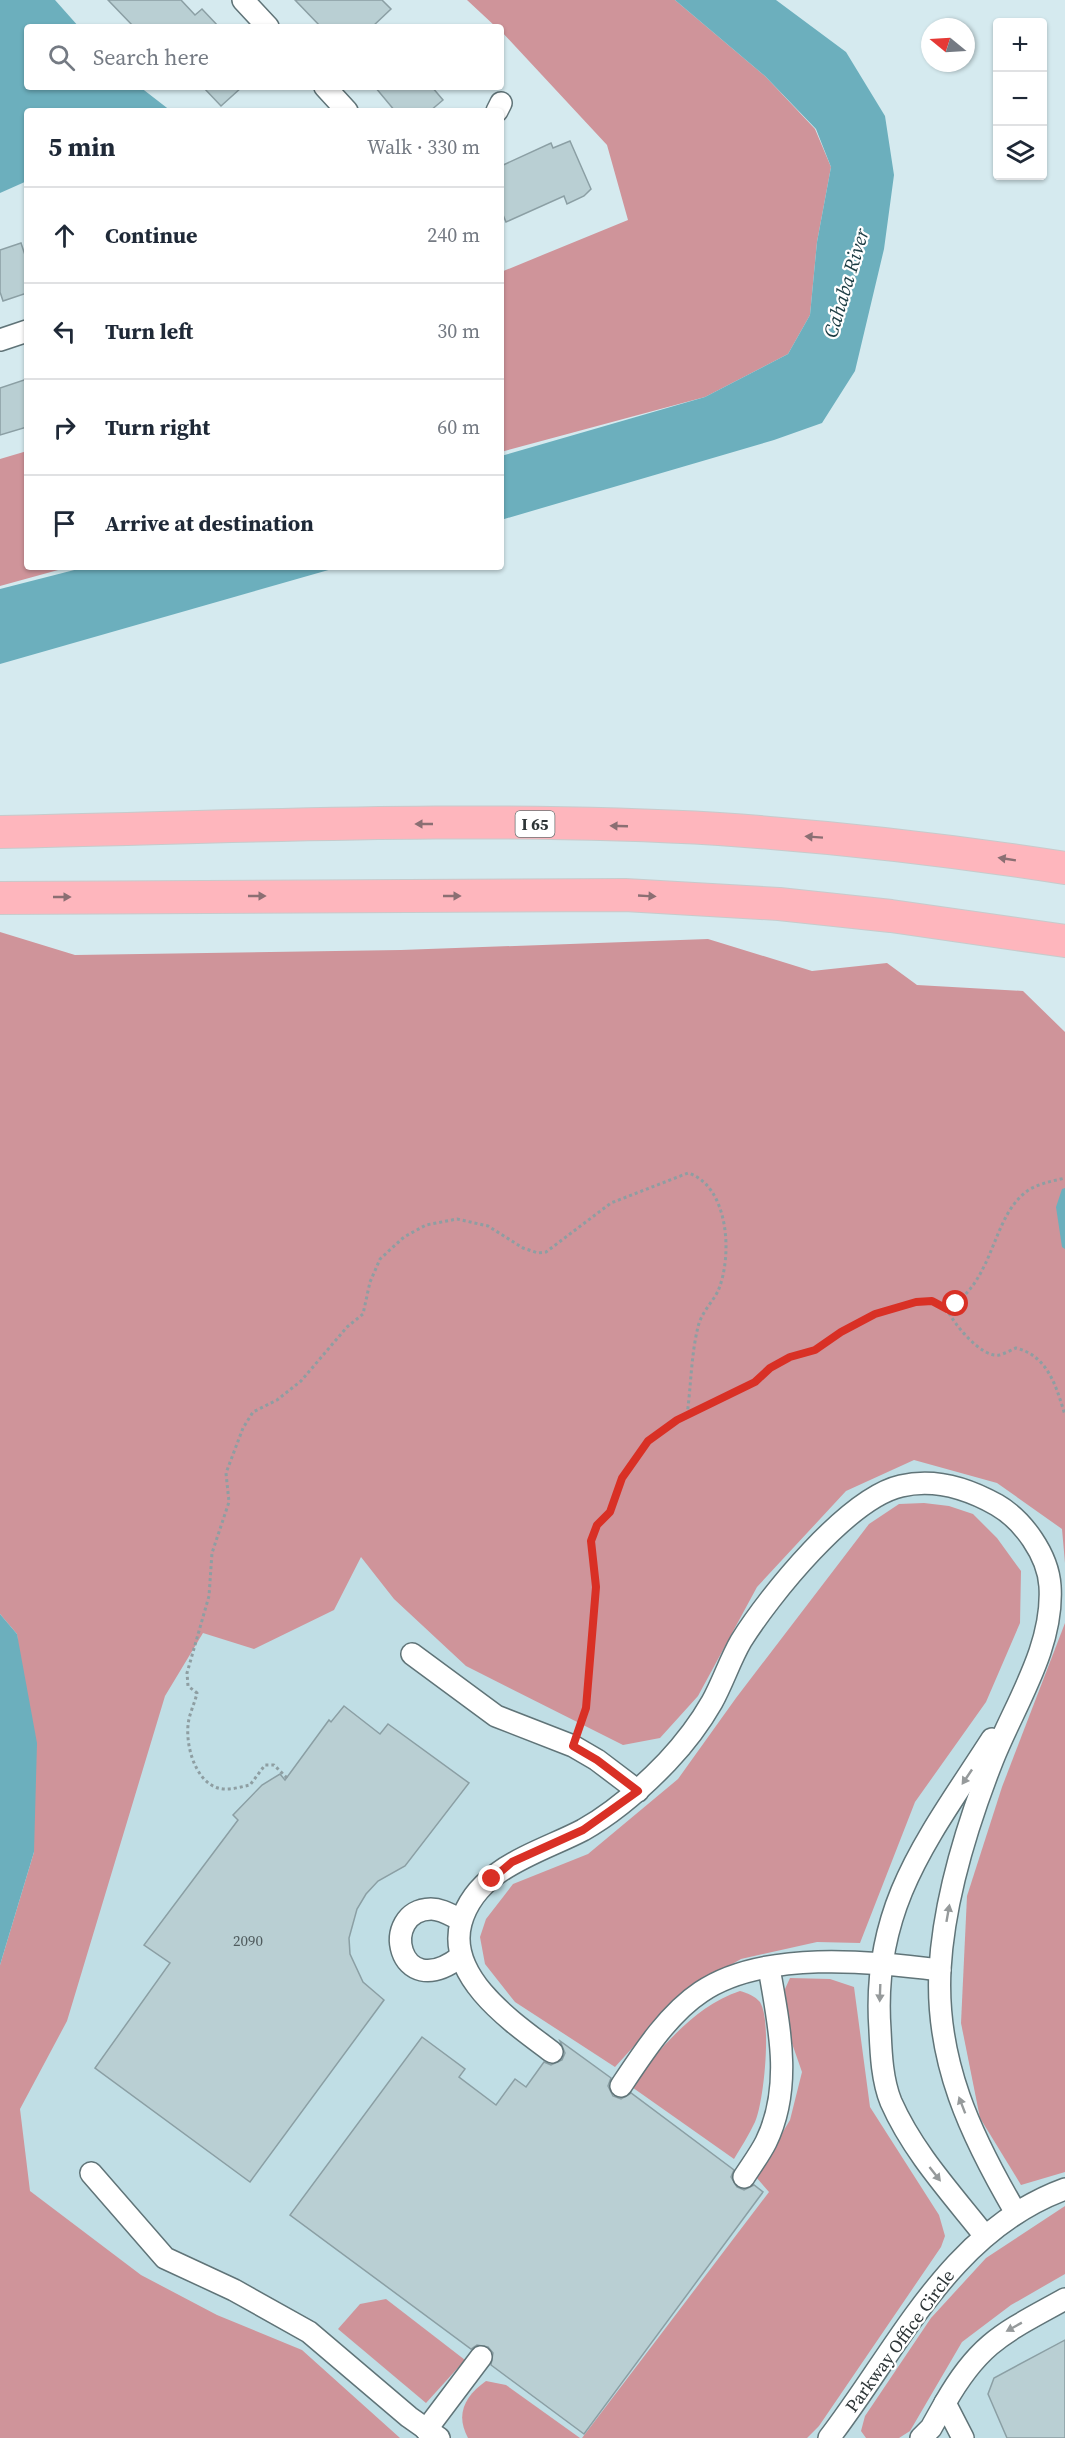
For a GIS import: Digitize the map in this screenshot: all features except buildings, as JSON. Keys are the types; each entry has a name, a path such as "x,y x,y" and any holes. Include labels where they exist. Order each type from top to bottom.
{"highway":[{"name":"I 65","path":"1,832 410,824 605,825 717,829 842,839 1065,868"},
{"path":"2,898 625,895 778,904 891,915 1065,941"}],"street":[{"path":"243,0 265,24"},
{"path":"329,90 344,108"},
{"path":"0,340 24,332"},
{"path":"552,2052 502,2014 478,1985 460,1957 461,1920 477,1894 512,1862 583,1830 638,1791 693,1732 713,1701 740,1643 778,1590 819,1542 865,1505 897,1486 935,1482 975,1493 1003,1508 1034,1538 1050,1583 1045,1641 993,1761 954,1882 940,1970 942,2020 956,2090 982,2155 1016,2213"},
{"path":"412,1654 495,1716 573,1746 597,1760 638,1791"},
{"path":"985,2236 912,2143 890,2099 882,2059 879,2014 881,1962 890,1921 921,1850 1022,1693"},
{"path":"460,1957 445,1969 424,1971 407,1961 399,1941 405,1922 422,1910 442,1911 461,1920"},
{"path":"621,2086 664,2027 701,1992 733,1977 769,1968 837,1961 881,1962 940,1970"},
{"path":"744,2177 766,2142 781,2091 780,2030 769,1968"},
{"path":"91,2173 165,2258 234,2290 309,2332 433,2434 481,2357"},
{"name":"Parkway Office Circle","path":"831,2438 943,2277 985,2236 1016,2213 1047,2195 1065,2189"},
{"path":"921,2438 931,2428 980,2352 999,2335 1065,2299"},
{"path":"945,2403 963,2438"}],"path":[{"path":"287,1778 274,1765 265,1765 250,1785 219,1789 208,1783 198,1771 188,1745 189,1720 197,1693 188,1686 187,1673 209,1596 212,1553 229,1502 226,1473 243,1428 253,1412 277,1400 301,1381 347,1327 363,1314 370,1281 380,1259 404,1237 426,1225 457,1219 488,1226 523,1248 538,1253 546,1252 611,1203 688,1173 701,1177 710,1185 725,1226 727,1249 718,1290 698,1326 687,1415"},
{"path":"947,1309 965,1296 979,1277 994,1249 1006,1216 1029,1190 1044,1183 1065,1178"},
{"path":"573,1746 586,1708 596,1587 591,1541 597,1525 610,1512 622,1478 648,1441 687,1415 755,1382 770,1368 790,1357 815,1350 841,1332 875,1314 916,1302 932,1301 947,1309 952,1320 968,1339 992,1354 999,1355 1016,1348 1038,1358 1053,1379 1065,1414"}],"shaded area":[{"path":"467,0 675,0 765,76 815,129 831,167 817,242 810,315 788,354 705,397 504,451 504,271 628,220 607,145 504,34 504,24 493,24"},
{"path":"24,452 24,570 58,570 0,586 0,459"},
{"path":"0,932 75,955 401,950 708,939 812,971 887,963 917,985 1023,991 1065,1032 1065,1563 1062,1529 997,1483 914,1460 846,1491 757,1587 698,1696 660,1738 623,1745 466,1666 394,1599 361,1557 334,1610 254,1649 203,1633 165,1696 67,2021 20,2109 30,2191 141,2275 217,2315 302,2350 400,2438 0,2438 0,1965 34,1852 17,1634 0,1614"},
{"path":"1065,1194 1065,2438 0,2438 0,2092 162,1558"},
{"path":"924,1503 949,1506 973,1514 997,1538 1021,1571 1020,1623 986,1702 915,1802 860,1943 817,1942 741,1959 682,1993 615,2067 515,2002 485,1964 480,1937 486,1919 513,1884 588,1854 678,1779 736,1698 869,1524 899,1504"},
{"path":"1065,1623 1065,2172 1021,2185 980,2118 961,2023 967,1896 1002,1787"},
{"path":"790,1978 830,1979 854,1987 870,2107 939,2215 945,2236 941,2247 819,2426 807,2438 582,2438 769,2192 756,2177 790,2120 802,2072 787,2029 785,1989"},
{"path":"740,1991 753,1996 760,2002 764,2012 766,2043 764,2080 758,2112 753,2127 734,2159 629,2085 692,2018 723,1998"},
{"path":"1065,2206 1065,2274 1011,2305 962,2342 910,2431 899,2438 866,2438 861,2431 865,2416 931,2318 986,2258"},
{"path":"386,2299 465,2360 426,2403 338,2329 360,2304"},
{"path":"486,2381 506,2385 580,2438 468,2438 462,2421 464,2406 472,2393"}],"water":[{"path":"0,0 55,0 76,24 24,24 24,90 144,90 167,108 24,108 24,182 0,193"},
{"name":"Cahaba River","path":"675,0 776,0 846,52 885,116 894,175 884,249 855,371 822,423 774,440 504,519 504,455 705,397 788,354 810,315 817,242 831,167 816,129 765,76"},
{"path":"74,570 329,570 0,664 0,589"},
{"path":"1065,1188 1065,1249 1062,1247 1056,1207 1062,1189"},
{"path":"0,1614 17,1634 37,1743 34,1852 0,1965"}],"route":[{"path":"492,1879 512,1862 583,1830 638,1791 597,1760 573,1746 586,1708 596,1587 591,1541 597,1525 610,1512 622,1478 648,1441 677,1420 755,1382 770,1368 790,1357 815,1350 841,1332 875,1314 916,1302 932,1301 947,1309 956,1304"}]}
